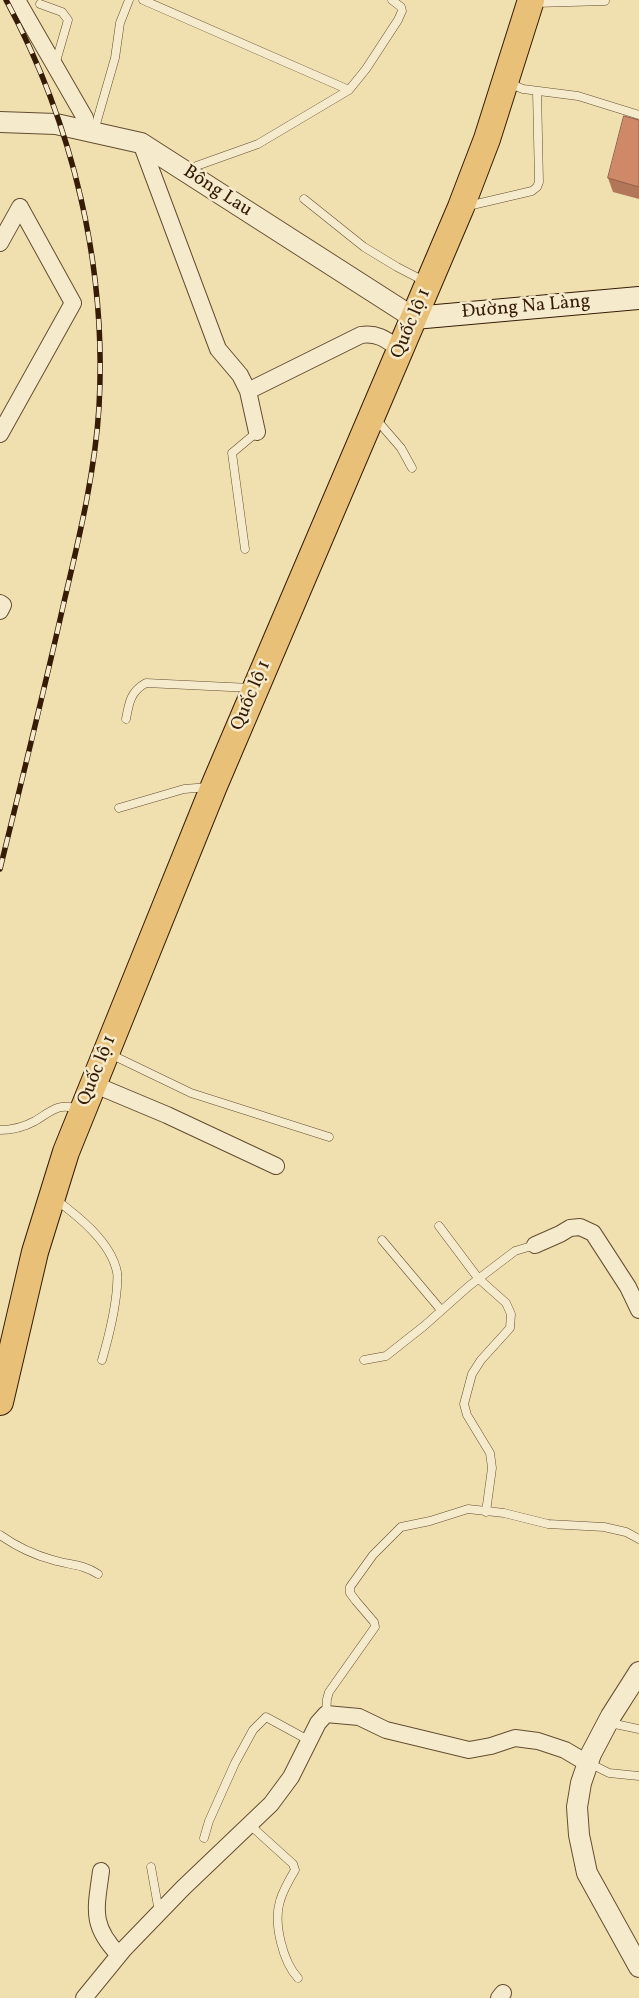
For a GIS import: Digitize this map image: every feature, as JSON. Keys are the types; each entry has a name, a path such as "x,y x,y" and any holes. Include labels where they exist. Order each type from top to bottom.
{"highway":[{"name":"Quốc lộ 1","path":"0,1402 35,1252 66,1152 214,786 461,207 487,139 530,2"}],"main road":[{"name":"Đường Na Làng","path":"414,318 639,298"}],"street":[{"path":"17,0 85,118 90,132"},
{"name":"Bông Lau","path":"0,122 56,124 141,144 414,318"},
{"path":"141,144 218,349 240,375 248,391 257,432"},
{"path":"0,243 20,207 73,303 0,434"},
{"path":"248,391 361,335 370,333 379,335 401,350"},
{"path":"0,603 3,605 0,611"},
{"path":"93,1084 166,1115 276,1166"},
{"path":"535,1245 570,1228 580,1227 592,1233 628,1287 639,1310"},
{"path":"639,1672 608,1723 587,1763 578,1807 579,1835 587,1873 639,1967"},
{"path":"84,1998 119,1955 159,1913 271,1804 291,1777 318,1723 326,1714 359,1717 386,1730 469,1750 491,1746 515,1738 538,1741 565,1750 587,1763"},
{"path":"101,1871 97,1906 98,1922 100,1931 107,1943 119,1955"}],"lane":[{"path":"90,132 115,58 120,23 129,0"},
{"path":"143,0 349,90"},
{"path":"183,171 258,144 349,90 366,69 398,20 402,11 397,3 392,0"},
{"path":"530,2 605,1"},
{"path":"40,4 62,12 68,20 55,67"},
{"path":"506,82 524,89 578,96 639,115"},
{"path":"461,207 532,191 537,187 539,182 537,91"},
{"path":"304,199 364,247 397,267 429,283"},
{"path":"372,414 401,448 412,468"},
{"path":"245,549 232,453 257,432"},
{"path":"126,718 130,699 137,688 146,683 256,688"},
{"path":"119,808 184,789 214,786"},
{"path":"106,1052 191,1093 329,1137"},
{"path":"0,1130 19,1128 58,1106 69,1106 83,1110"},
{"path":"53,1198 78,1216 94,1233 110,1253 118,1272 113,1319 102,1360"},
{"path":"439,1226 478,1278 506,1304 511,1314 510,1328 481,1360 472,1374 464,1404 468,1415 490,1453 492,1468 486,1512"},
{"path":"382,1240 442,1310"},
{"path":"364,1360 386,1356 478,1278 515,1251 535,1245"},
{"path":"326,1714 329,1692 375,1627 374,1622 350,1593 350,1587 373,1555 401,1527 430,1521 468,1509 504,1513 548,1524 604,1527 626,1532 639,1538"},
{"path":"0,1535 28,1552 55,1561 88,1568 98,1574"},
{"path":"204,1838 209,1821 236,1763 253,1730 266,1717 310,1741"},
{"path":"608,1723 639,1729"},
{"path":"587,1763 609,1773 639,1776"},
{"path":"250,1825 293,1864 295,1870 287,1883 278,1909 279,1932 292,1972 298,1978"},
{"path":"152,1867 159,1913"}],"building":[{"path":"624,116 639,120 639,187 608,178"}],"railway":[{"path":"0,869 49,669 86,505 97,432 100,354 97,301 91,249 81,197 67,146 50,96 30,47 6,0"}]}
